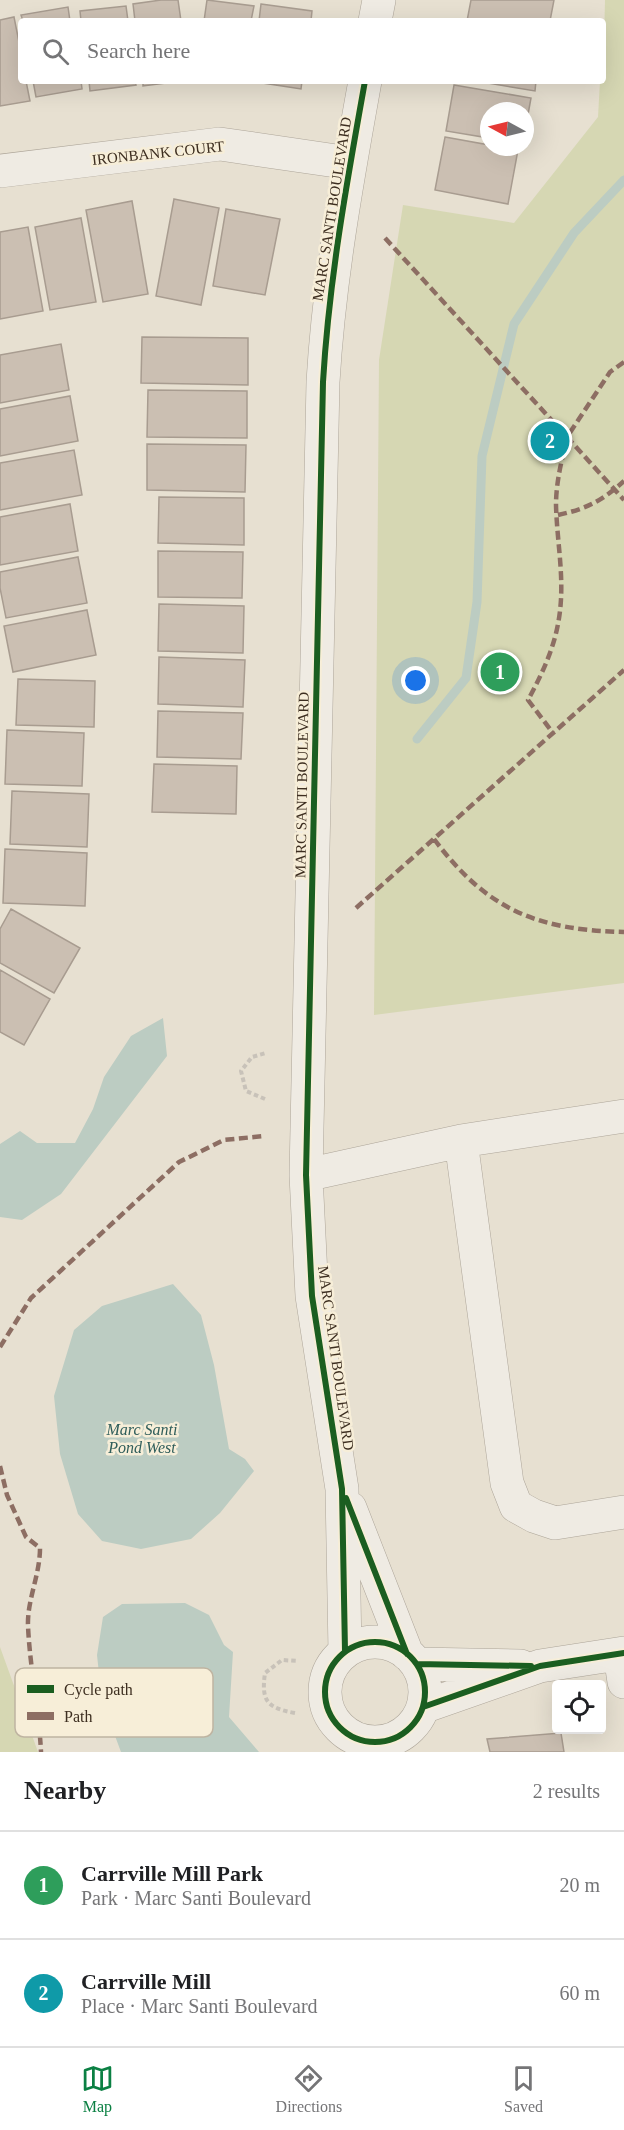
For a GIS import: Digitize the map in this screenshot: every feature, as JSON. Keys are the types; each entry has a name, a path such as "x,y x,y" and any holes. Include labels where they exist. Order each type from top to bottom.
{"street":[{"path":"376,18 379,0"},
{"name":"MARC SANTI BOULEVARD","path":"345,1651 342,1490 312,1296 306,1176 323,382 327,318 364,84"},
{"name":"IRONBANK COURT","path":"0,171 220,144 350,163"},
{"path":"306,1176 461,1141 624,1116"},
{"path":"461,1141 507,1483 516,1506 534,1516 555,1523 624,1512"},
{"name":"MARC SANTI BOULEVARD","path":"342,1490 412,1659"},
{"path":"414,1729 425,1693 423,1678 412,1659 397,1647 383,1642 357,1645 345,1651 333,1664 326,1679 324,1696 328,1713 355,1745 384,1742 399,1736 414,1729 540,1666"},
{"path":"412,1659 540,1666 623,1663"}],"path":[{"path":"265,1099 246,1091 241,1071 252,1057 266,1053"},
{"path":"295,1713 278,1710 268,1704 262,1690 265,1673 282,1660 298,1661"}],"green space":[{"path":"605,0 624,0 624,983 374,1015 379,360 403,205 514,223 598,117 600,84 606,84"},
{"path":"0,1647 15,1688 15,1737 33,1737 38,1752 0,1752"}],"water":[{"path":"163,1018 167,1056 61,1194 22,1220 0,1217 0,1144 20,1131 37,1143 75,1143 93,1109 104,1077 131,1036"},
{"name":"Marc Santi Pond West","path":"173,1284 201,1315 214,1365 229,1449 245,1459 254,1471 220,1513 191,1539 141,1549 102,1541 78,1514 60,1454 54,1396 74,1330 102,1306"},
{"path":"185,1603 209,1615 224,1645 233,1652 229,1717 259,1752 121,1752 115,1737 213,1737 213,1668 98,1668 97,1655 103,1617 122,1604"}],"building":[{"path":"178,0 181,18 135,18 133,4"},
{"path":"207,0 254,6 252,18 204,18"},
{"path":"471,0 554,0 551,18 468,18"},
{"path":"261,4 312,11 311,18 259,18"},
{"path":"126,6 128,18 81,18 80,11"},
{"path":"68,7 70,18 22,18 21,15"},
{"path":"14,17 18,37 18,84 27,84 30,101 0,106 0,20"},
{"path":"34,84 81,84 82,89 36,97"},
{"path":"89,84 136,85 90,91"},
{"path":"269,84 302,84 301,89"},
{"path":"494,84 536,84 535,91"},
{"path":"454,85 531,98 530,102 480,102 480,137 446,131"},
{"path":"445,137 480,143 480,156 517,156 508,204 435,190"},
{"path":"174,199 219,208 201,305 156,296"},
{"path":"132,201 148,294 103,302 86,210"},
{"path":"226,209 280,219 265,295 213,286"},
{"path":"81,218 96,302 50,310 35,227"},
{"path":"28,227 43,311 0,319 0,232"},
{"path":"142,337 248,338 248,385 141,383"},
{"path":"61,344 69,390 0,403 0,355"},
{"path":"148,390 247,391 247,438 147,437"},
{"path":"70,396 78,441 0,456 0,409"},
{"path":"147,444 246,445 245,492 147,490"},
{"path":"74,450 82,495 0,510 0,463"},
{"path":"159,497 244,498 244,545 158,543"},
{"path":"70,504 78,551 0,565 0,517"},
{"path":"158,551 243,552 242,598 158,597"},
{"path":"78,557 87,603 6,618 0,588 0,572"},
{"path":"159,604 244,606 243,653 158,651"},
{"path":"87,610 96,655 13,672 4,626"},
{"path":"159,657 245,660 243,707 158,704"},
{"path":"18,679 95,681 94,727 16,725"},
{"path":"158,711 243,713 241,759 157,757"},
{"path":"7,730 84,733 82,786 5,784"},
{"path":"154,764 237,766 236,814 152,812"},
{"path":"12,791 89,794 87,847 10,844"},
{"path":"5,849 87,853 85,906 3,903"},
{"path":"11,909 80,948 54,993 0,963 0,929"},
{"path":"0,970 50,999 24,1045 0,1032"},
{"path":"561,1734 564,1752 490,1752 487,1739"}],"waterway":[{"path":"417,739 466,678 477,602 482,456 514,324 574,233 624,180"}],"marked path":[{"path":"385,238 567,437 556,496 561,579 558,624 546,663 528,700 553,733"},
{"path":"624,362 610,372 567,437 624,500"},
{"path":"558,515 593,503 624,481"},
{"path":"356,908 624,670"},
{"path":"434,839 474,883 494,899 516,911 565,927 624,932"},
{"path":"0,1347 31,1298 179,1162 224,1140 264,1136"},
{"path":"0,1466 7,1495 26,1537 40,1548 28,1616 32,1668"},
{"path":"40,1737 41,1752"}],"cycle path":[{"path":"345,1651 342,1489 312,1296 306,1175 323,382 334,268 364,84"},
{"path":"346,1498 407,1654"},
{"path":"375,1642 403,1650 417,1664 425,1692 417,1720 403,1734 375,1742 347,1734 333,1720 325,1692 333,1664 347,1650 375,1642"},
{"path":"423,1707 540,1666 624,1653"},
{"path":"417,1664 531,1666"}],"place":[{"name":"Carrville Mill","path":"550,441"},
{"name":"Carrville Mill Park","path":"500,672"}]}
